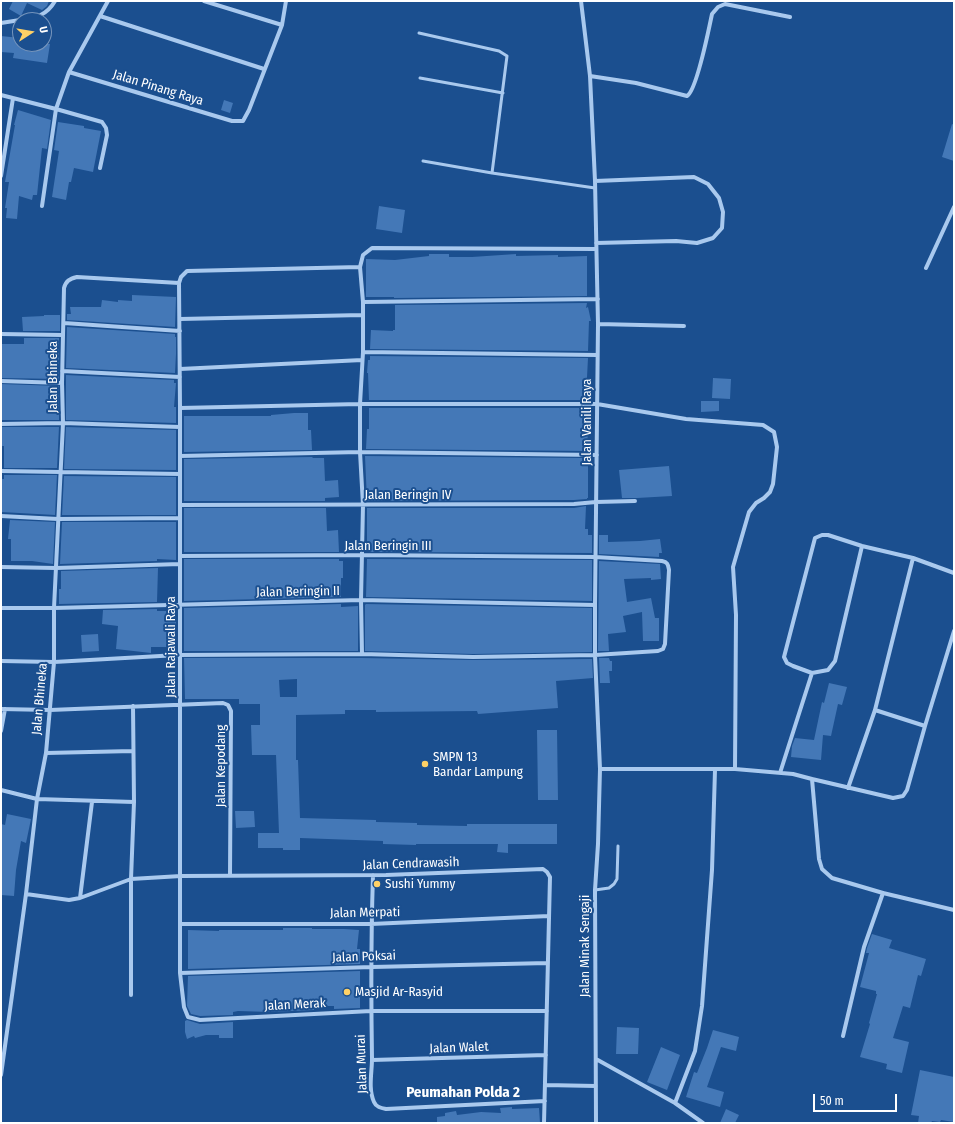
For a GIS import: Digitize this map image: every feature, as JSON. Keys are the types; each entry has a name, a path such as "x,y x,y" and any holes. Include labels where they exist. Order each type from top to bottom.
{"street":[{"path":"46,12 55,1"},
{"path":"42,206 56,109 69,72 108,1"},
{"path":"204,1 282,25"},
{"path":"100,16 264,69 282,25 286,1"},
{"name":"Jalan Vanili Raya","path":"581,1 590,76 595,181 598,300 595,655 600,769"},
{"path":"590,76 642,84 687,96 690,94 695,81 712,14 718,7 725,4 790,17"},
{"path":"1,23 12,21"},
{"name":"Jalan Pinang Raya","path":"69,72 232,121 243,121 249,110 264,69"},
{"path":"1,95 102,122 106,128 107,135 100,168"},
{"path":"1,176 13,98"},
{"path":"595,181 694,177 708,184 719,198 723,212 722,228 713,238 697,243 676,241 596,243"},
{"path":"926,268 954,207"},
{"path":"362,654 361,600 363,505 360,452 360,404 363,352 363,302 360,267 363,255 372,248 596,249"},
{"name":"Jalan Rajawali Raya","path":"188,1017 184,1007 180,974 181,604 179,283 181,277 187,271 360,267"},
{"name":"Jalan Bhineka","path":"1,1075 26,894 37,799 46,753 54,662 54,608 63,424 62,335 64,323 65,282 71,278 77,277 179,283"},
{"path":"363,302 598,300"},
{"path":"180,319 362,315"},
{"path":"64,323 180,330"},
{"path":"598,324 684,326"},
{"path":"1,334 62,335"},
{"path":"363,352 597,355"},
{"path":"180,369 362,360"},
{"path":"62,371 180,377"},
{"path":"1,381 62,383"},
{"path":"180,408 360,404 597,404 686,419 762,425 774,432 777,447 773,484 770,492 756,503 750,512 733,566 736,615 735,769"},
{"path":"1,424 180,427"},
{"path":"180,456 360,452 597,454"},
{"path":"1,471 180,474"},
{"name":"Jalan Beringin IV","path":"180,505 574,504 635,501"},
{"path":"1,516 58,519 180,518"},
{"path":"862,546 834,661 828,670 812,673 787,663 784,657 815,538 822,535 828,535 862,546 913,558 954,573"},
{"name":"Jalan Beringin III","path":"180,556 363,555 595,557 666,562 669,570 664,649 640,653 595,655"},
{"path":"848,788 875,710 913,558"},
{"path":"1,566 56,568 180,564"},
{"name":"Jalan Beringin II","path":"1,608 361,600 595,605"},
{"path":"600,769 735,769 793,774 893,798 903,796 907,790 954,631"},
{"path":"1,661 54,662 180,655 362,654 473,657 595,655"},
{"path":"780,773 812,673"},
{"name":"Jalan Kepodang","path":"3,709 50,710 223,703 228,705 231,711 230,876"},
{"path":"131,995 131,879 134,802 133,706"},
{"path":"1,731 3,709"},
{"path":"875,710 925,726"},
{"path":"46,753 133,751"},
{"name":"Jalan Minak Sengaji","path":"596,1123 595,890 600,769"},
{"path":"675,1103 695,1052 702,1006 712,870 715,770"},
{"path":"812,779 819,859 822,869 832,878 883,893 954,910"},
{"path":"1,790 37,799 92,802 134,802"},
{"path":"80,898 92,802"},
{"name":"Jalan Cendrawasih","path":"26,894 69,900 80,898 131,879 181,876 373,875 544,869 548,872 550,877 544,1123"},
{"name":"Jalan Murai","path":"373,875 371,924 371,1091 374,1102 379,1107 386,1109 545,1101"},
{"path":"843,1036 864,947 883,893"},
{"name":"Jalan Merpati","path":"180,924 371,924 549,916"},
{"name":"Jalan Poksai","path":"180,974 372,967 548,963"},
{"name":"Jalan Merak","path":"188,1017 200,1020 371,1011 547,1011"},
{"name":"Jalan Walet","path":"372,1060 546,1055"},
{"path":"596,1059 675,1103 703,1123"},
{"path":"546,1085 596,1086"}],"lane":[{"path":"419,33 504,53 508,56 492,173"},
{"path":"420,78 502,93"},
{"path":"423,161 594,188"},
{"path":"595,890 609,888 617,879 618,846"}],"building":[{"path":"13,1 49,1 47,6 42,10 27,3 23,12 14,12 9,9"},
{"path":"1,36 12,37 12,52 49,52 47,63 13,58 14,53 1,52"},
{"path":"224,100 233,103 230,113 221,110"},
{"path":"18,110 51,120 47,149 42,148 37,195 33,195 32,200 19,196 17,219 6,218 7,208 5,208 9,182 5,182 14,125"},
{"path":"58,122 84,126 84,128 101,131 93,172 74,168 71,182 69,182 66,200 52,197 59,151 54,150"},
{"path":"952,124 954,125 954,161 942,157"},
{"path":"379,206 405,210 402,233 376,229"},
{"path":"429,254 449,254 449,257 516,254 516,256 587,256 587,296 366,297 366,259 395,260 429,256"},
{"path":"132,295 176,297 175,327 67,320 67,314 71,314 70,307 101,307 102,300 118,302 118,300 132,301"},
{"path":"587,303 586,308 588,307 591,321 589,321 588,351 370,349 371,330 395,330 395,305"},
{"path":"60,315 60,331 23,331 22,317"},
{"path":"67,327 175,334 175,373 66,368"},
{"path":"24,338 59,338 59,379 1,378 1,344 24,344"},
{"path":"370,356 588,358 586,397 585,400 369,400 367,373 368,360 370,360"},
{"path":"66,375 174,380 174,383 176,383 174,407 176,407 176,423 66,420"},
{"path":"713,378 731,379 730,399 712,398"},
{"path":"1,384 59,386 59,420 1,420"},
{"path":"701,401 719,401 719,411 701,412"},
{"path":"369,408 585,408 585,429 588,429 587,451 366,449 367,429 369,429"},
{"path":"308,413 308,430 311,430 312,450 184,452 184,416 271,416"},
{"path":"1,427 59,427 57,468 4,468 4,446 1,446"},
{"path":"66,427 176,430 176,470 64,469"},
{"path":"365,456 588,458 588,498 574,500 367,501"},
{"path":"324,458 325,481 338,480 339,497 325,498 325,501 184,501 184,459"},
{"path":"669,466 672,496 622,498 619,470"},
{"path":"4,475 57,475 55,515 1,512 1,479 4,479"},
{"path":"64,476 176,477 176,515 62,515"},
{"path":"586,506 585,529 588,529 588,535 592,535 592,553 367,552 367,508 574,508"},
{"path":"184,508 326,508 327,531 338,530 339,552 184,552"},
{"path":"10,520 55,522 53,564 32,561 11,561 11,539 8,539"},
{"path":"62,522 176,522 176,560 157,559 157,561 60,564"},
{"path":"599,535 608,535 608,542 660,539 662,553 659,553 659,557 599,554"},
{"path":"184,559 339,559 339,561 343,561 341,597 184,601"},
{"path":"367,559 592,560 592,601 366,597"},
{"path":"599,561 660,564 661,579 624,579 627,602 651,598 655,618 659,618 659,641 643,641 642,612 623,616 626,632 608,634 609,651 598,651"},
{"path":"158,568 157,602 59,604 61,571"},
{"path":"341,604 341,607 358,606 358,651 184,651 184,608"},
{"path":"366,604 592,608 592,652 473,654 365,651"},
{"path":"157,609 157,611 176,611 176,647 151,647 151,653 116,649 118,626 102,624 103,610"},
{"path":"98,634 99,651 82,652 81,635"},
{"path":"184,658 362,658 473,660 592,659 593,678 556,681 558,708 478,714 477,711 376,712 376,710 345,710 345,714 296,715 296,760 298,760 300,818 376,820 376,822 417,823 417,825 467,826 467,824 557,824 557,844 508,844 508,853 497,852 498,844 383,844 383,841 300,838 300,850 258,848 258,833 279,833 276,755 252,755 251,725 260,725 260,704 239,704 239,699 185,699","holes":["297,679 297,697 280,697 279,680"]},
{"path":"599,658 609,658 610,661 612,661 612,671 609,671 610,683 600,683"},
{"path":"829,683 847,687 842,705 838,704 831,736 823,735 821,760 791,757 792,746 795,738 814,740 822,702 824,703"},
{"path":"537,730 557,730 558,800 538,800"},
{"path":"235,811 254,811 255,827 236,828"},
{"path":"7,814 31,819 26,843 21,841 16,870 14,896 1,895 1,824 5,825"},
{"path":"283,928 359,930 357,949 360,949 360,964 188,969 188,930 283,930"},
{"path":"872,934 892,940 889,948 926,959 921,976 918,975 910,1008 903,1006 893,1038 909,1042 902,1073 886,1069 887,1064 860,1057 877,994 876,991 860,987 869,953 866,953 867,948"},
{"path":"360,971 360,1008 334,1009 334,1006 314,1006 314,1010 270,1012 238,1011 233,1012 233,1015 200,1016 191,1014 187,1006 188,976"},
{"path":"187,1020 200,1024 233,1022 233,1038 219,1038 219,1035 206,1035 195,1038 194,1036 187,1039 185,1032 185,1021"},
{"path":"617,1027 639,1028 638,1054 616,1054"},
{"path":"713,1030 739,1037 736,1051 721,1047 707,1087 724,1092 720,1107 686,1097 694,1072 697,1073"},
{"path":"661,1047 680,1055 667,1090 647,1082"},
{"path":"920,1070 954,1077 954,1122 941,1120 940,1122 932,1121 931,1123 918,1123 919,1116 911,1115"},
{"path":"512,1107 512,1109 539,1108 540,1123 437,1123 437,1117 445,1116 445,1113 456,1111 457,1115 481,1112 501,1113 500,1108"},
{"path":"726,1109 739,1115 735,1123 720,1123"}],"place":[{"name":"SMPN 13 Bandar Lampung","path":"425,764"},
{"name":"Sushi Yummy","path":"377,884"},
{"name":"Masjid Ar-Rasyid","path":"347,992"}],"district":[{"name":"Peumahan Polda 2","path":"463,1093"}]}
